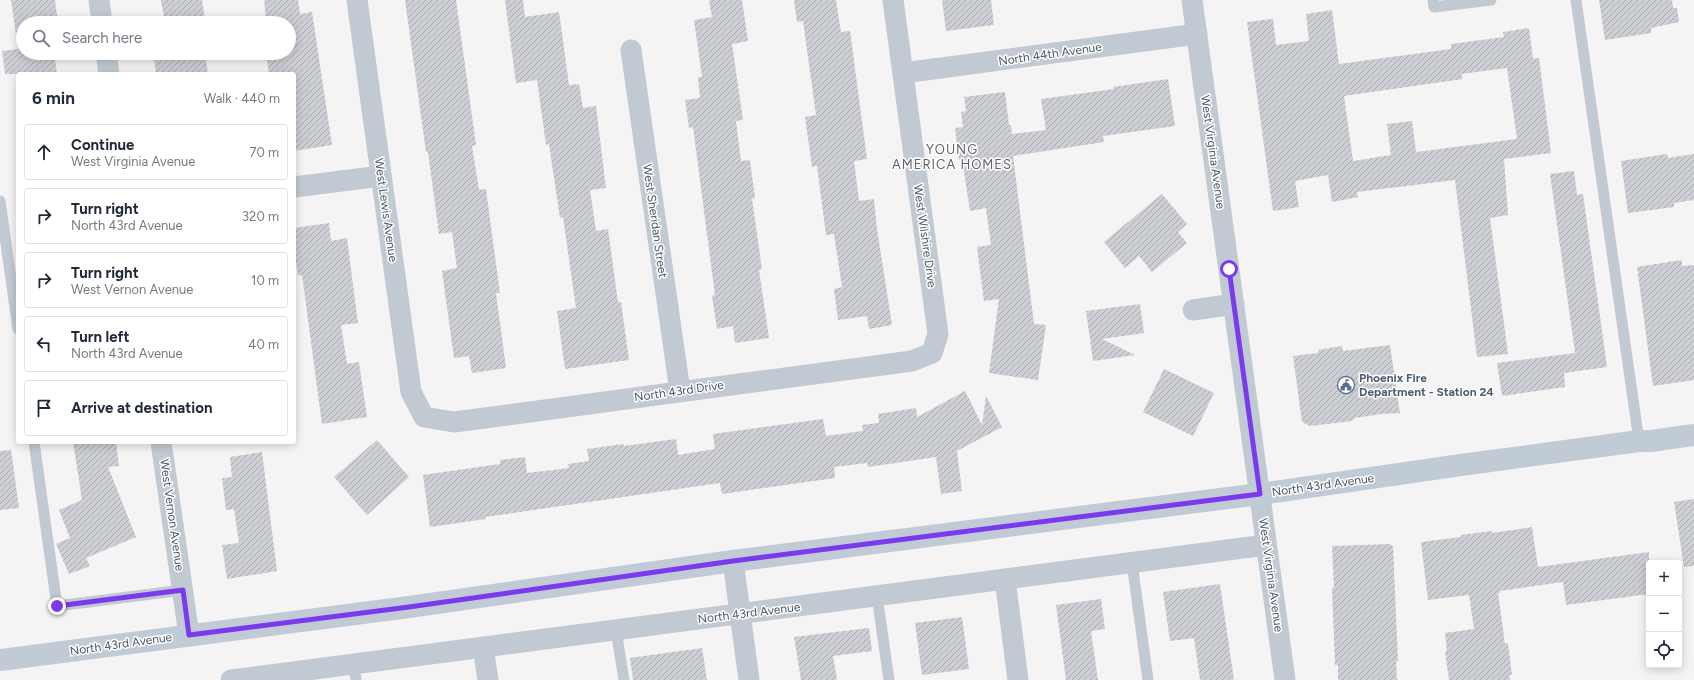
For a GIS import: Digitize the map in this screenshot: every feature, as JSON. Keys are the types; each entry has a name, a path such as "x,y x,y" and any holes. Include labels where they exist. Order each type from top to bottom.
{"main road":[{"name":"North 43rd Avenue","path":"0,660 409,607 733,561 1260,494 1469,464 1694,435"}],"street":[{"path":"99,0 101,16"},
{"name":"West Lewis Avenue","path":"357,0 411,392 424,418"},
{"name":"West Wilshire Drive","path":"893,0 938,334 932,353"},
{"name":"West Virginia Avenue","path":"1192,0 1285,680"},
{"name":"North 44th Avenue","path":"903,73 1197,34"},
{"name":"West Sheridan Street","path":"631,50 680,391"},
{"path":"107,60 109,72"},
{"path":"296,187 382,176"},
{"path":"1193,310 1234,304"},
{"name":"North 43rd Drive","path":"424,418 454,422 680,391 912,362 932,353"},
{"name":"West Vernon Avenue","path":"161,444 189,635"},
{"name":"North 43rd Avenue","path":"231,680 355,672 483,647 1266,545"},
{"path":"733,561 749,680"},
{"path":"1005,579 1018,680"},
{"path":"483,647 488,680"}],"lane":[{"path":"1433,0 1434,7 1491,0"},
{"path":"1576,0 1639,441"},
{"path":"0,201 16,315"},
{"path":"34,444 57,606 183,590"},
{"path":"1132,563 1148,680"},
{"path":"877,596 888,680"},
{"path":"616,630 624,680"}],"building":[{"path":"11,0 55,0 57,16 16,16 16,35"},
{"path":"161,0 202,0 204,16 164,16"},
{"path":"264,0 298,0 300,14 312,12 332,145 296,151 296,72 269,72 267,60 296,60 296,16 266,16"},
{"path":"405,0 456,0 476,145 472,146 479,190 486,189 500,293 496,293 506,368 472,373 469,356 454,358 442,271 457,268 452,232 439,234"},
{"path":"505,0 523,0 525,17 559,12 569,85 579,84 583,108 596,106 606,188 590,190 596,231 608,229 618,302 621,302 629,360 565,369 557,311 576,308 563,217 560,218 549,144 546,145 537,80 516,83"},
{"path":"709,0 742,0 748,41 732,44 743,120 736,121 741,161 750,160 755,198 752,199 762,269 759,270 769,338 735,343 733,326 717,329 712,296 715,295 693,127 689,128 685,100 700,98 698,77 702,77 694,20 712,17"},
{"path":"794,0 836,0 841,32 850,31 867,159 854,161 859,201 874,199 877,229 892,325 869,329 867,316 838,320 834,289 842,287 834,234 826,235 817,166 812,167 805,117 816,115 803,21 797,22"},
{"path":"942,0 991,0 994,25 946,31"},
{"path":"1599,0 1672,0 1673,8 1677,8 1679,22 1651,28 1651,33 1605,40"},
{"path":"1332,10 1339,64 1451,49 1451,44 1504,37 1503,32 1529,28 1533,59 1539,58 1551,153 1504,159 1508,215 1490,218 1508,354 1477,357 1455,180 1357,192 1358,197 1332,202 1328,175 1295,181 1299,207 1273,211 1247,22 1273,19 1276,45 1309,41 1306,14","holes":["1507,68 1517,139 1416,152 1412,121 1387,124 1391,155 1353,161 1344,96 1463,79 1461,74"]},
{"path":"16,49 16,60 55,60 57,72 16,72 16,74 5,74 2,51"},
{"path":"154,60 206,60 208,72 156,72"},
{"path":"1168,79 1175,126 1103,136 1104,142 1013,156 1034,324 1046,325 1038,380 989,373 999,299 984,301 977,247 991,245 986,208 970,211 962,159 959,160 955,128 963,127 961,112 966,111 964,97 1005,92 1009,125 1011,125 1012,134 1046,130 1041,99 1114,89 1113,87"},
{"path":"1667,154 1668,158 1694,154 1694,200 1674,203 1674,207 1628,213 1621,161"},
{"path":"1574,171 1577,195 1583,194 1607,367 1564,373 1565,387 1502,396 1497,363 1575,353 1550,174"},
{"path":"1162,194 1187,224 1178,232 1187,243 1152,272 1139,256 1125,268 1104,242"},
{"path":"329,223 331,241 347,238 358,323 341,325 347,364 359,362 367,417 322,424 302,275 298,275 296,262 296,228"},
{"path":"1682,260 1682,266 1694,265 1694,380 1653,386 1637,267"},
{"path":"1140,304 1144,333 1102,339 1135,355 1093,361 1086,311"},
{"name":"Phoenix Fire Department - Station 24","path":"1390,345 1400,413 1381,414 1355,418 1352,421 1310,426 1302,422 1293,356 1318,353 1318,350 1342,346 1343,351"},
{"path":"1164,369 1214,393 1193,436 1143,412"},
{"path":"965,391 982,425 986,396 1002,427 957,451 962,491 941,494 936,457 868,467 867,463 834,467 835,478 722,494 720,483 485,517 486,519 430,527 423,475 500,464 500,460 525,457 527,473 569,468 568,464 589,461 587,449 676,439 678,455 715,449 713,434 823,419 826,436 863,431 862,425 879,423 878,414 916,408 917,417"},
{"path":"377,440 409,477 367,515 334,477"},
{"path":"73,444 116,444 119,466 108,467 136,537 86,558 90,566 69,574 56,544 70,538 59,510 82,500"},
{"path":"11,450 19,508 0,510 0,451"},
{"path":"262,452 277,571 227,579 222,545 239,543 234,509 226,510 222,478 232,477 230,457"},
{"path":"1694,499 1694,566 1684,567 1674,502"},
{"path":"1532,527 1538,567 1649,552 1649,560 1646,560 1646,594 1566,605 1563,582 1500,591 1500,593 1498,593 1505,644 1508,643 1512,675 1509,675 1510,680 1449,680 1445,652 1447,651 1445,633 1474,629 1469,595 1428,600 1421,542 1492,531 1492,533"},
{"path":"1391,544 1391,546 1393,546 1398,661 1396,661 1397,680 1338,680 1338,665 1335,665 1332,546"},
{"path":"1220,584 1234,680 1200,680 1194,638 1170,641 1163,592"},
{"path":"1101,599 1105,629 1091,631 1098,680 1066,680 1056,605"},
{"path":"962,617 969,669 922,675 915,623"},
{"path":"869,628 872,651 833,656 837,680 801,680 794,637"},
{"path":"702,648 707,680 633,680 630,658"}],"place":[{"name":"Phoenix Fire Department - Station 24","path":"1346,385"}],"district":[{"name":"YOUNG AMERICA HOMES","path":"952,156"}],"route":[{"path":"57,606 183,590 189,635 409,607 733,561 1260,494 1229,269"}]}
